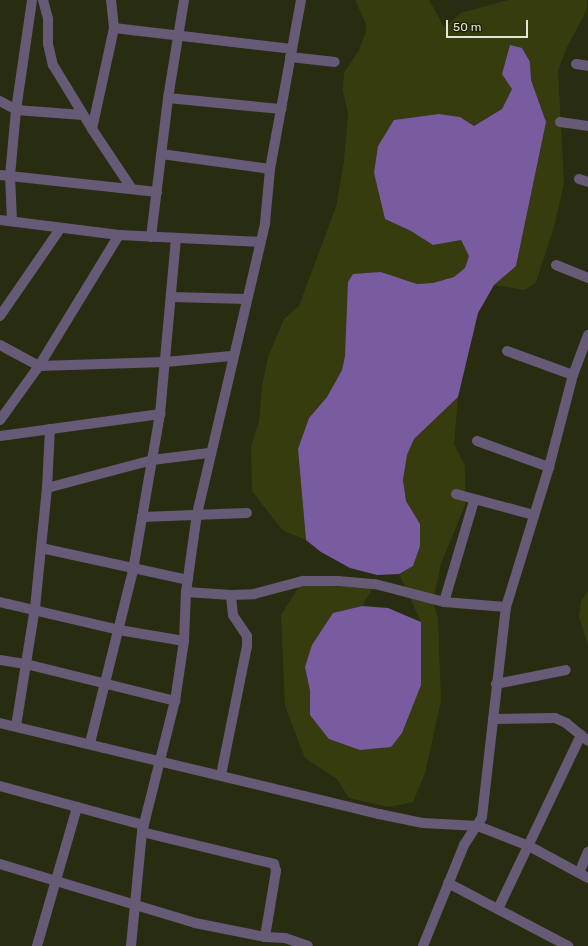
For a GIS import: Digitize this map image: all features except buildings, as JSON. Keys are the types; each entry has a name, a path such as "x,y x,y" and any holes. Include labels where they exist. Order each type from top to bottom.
{"street":[{"path":"12,221 5,175 32,0"},
{"path":"42,0 48,19 48,44 53,65 92,130 132,189"},
{"path":"92,130 114,28 111,0"},
{"path":"176,0 182,19"},
{"path":"151,237 168,98 184,0"},
{"path":"131,946 143,829 175,701 184,641 186,592 197,514 209,453 261,242 270,169 301,0"},
{"path":"114,28 179,34 335,62"},
{"path":"576,64 588,66"},
{"path":"168,98 281,109"},
{"path":"0,101 16,110 83,115"},
{"path":"560,122 588,126"},
{"path":"161,154 270,169"},
{"path":"5,175 156,192"},
{"path":"0,220 60,229 119,235 261,242"},
{"path":"0,316 60,229"},
{"path":"0,420 39,366 119,235"},
{"path":"90,743 106,685 133,570 160,414 176,238"},
{"path":"556,265 588,278"},
{"path":"171,297 247,299"},
{"path":"423,946 467,840 478,826 486,798 496,684 506,606 549,467 573,376 588,335"},
{"path":"0,345 39,366 165,362 232,356"},
{"path":"507,351 573,376"},
{"path":"0,436 160,414"},
{"path":"16,726 35,608 47,488 50,429"},
{"path":"477,441 549,467"},
{"path":"47,488 152,460 209,453"},
{"path":"456,494 474,501 534,515"},
{"path":"444,602 474,501"},
{"path":"142,517 247,513"},
{"path":"40,548 133,570 188,580"},
{"path":"186,592 231,595 254,594 303,581 338,581 375,584 444,602 506,606"},
{"path":"221,775 247,646 247,636 233,615 231,595"},
{"path":"0,602 35,608 119,630 184,641"},
{"path":"0,660 26,664 175,701"},
{"path":"496,684 566,670"},
{"path":"493,719 555,718 584,738 498,909"},
{"path":"0,723 90,743 423,823 478,826 530,846 588,878"},
{"path":"0,786 77,807 143,829 274,864 276,870 265,937"},
{"path":"37,946 77,807"},
{"path":"579,873 588,852"},
{"path":"0,864 195,923 265,937 285,938 308,946"},
{"path":"448,883 568,946"}],"green space":[{"path":"355,0 429,0 444,27 461,13 508,0 587,0 587,10 568,45 558,70 564,183 554,227 536,282 525,290 494,285 516,266 546,122 531,80 530,62 510,45 508,53 512,89 502,109 474,126 460,117 439,114 394,120 374,173 385,219 411,231 433,245 461,240 469,256 465,268 454,277 433,283 417,284 381,272 345,356 342,370 327,397 309,418 298,449 306,540 282,530 252,491 251,447 259,421 262,386 268,357 284,319 299,306 336,207 344,161 348,114 343,91 344,73 359,50 366,32 366,24"},
{"path":"458,397 454,444 465,466 465,505 441,564 433,601 438,619 441,701 425,773 413,802 389,807 349,798 337,779 305,758 285,706 281,615 300,585 373,588 362,606 333,613 305,667 310,691 310,715 421,622 399,574 413,566 420,524 406,502 403,480 407,455 414,439"},
{"path":"588,591 588,645 579,617 581,601"}],"shaded area":[{"path":"510,45 522,48 530,62 531,80 546,122 516,266 494,285 478,313 458,397 414,439 407,455 403,480 406,501 420,524 420,546 413,566 399,574 377,575 350,568 321,552 306,540 298,449 309,418 327,397 342,370 345,356 348,282 353,274 381,272 417,284 433,283 454,277 465,268 469,256 461,240 433,245 411,231 385,219 374,173 378,146 394,120 439,114 460,117 474,126 502,109 512,89 502,74"},
{"path":"362,606 388,608 421,622 421,685 402,733 391,747 360,750 329,739 310,715 310,691 305,667 312,645 333,613"}]}
